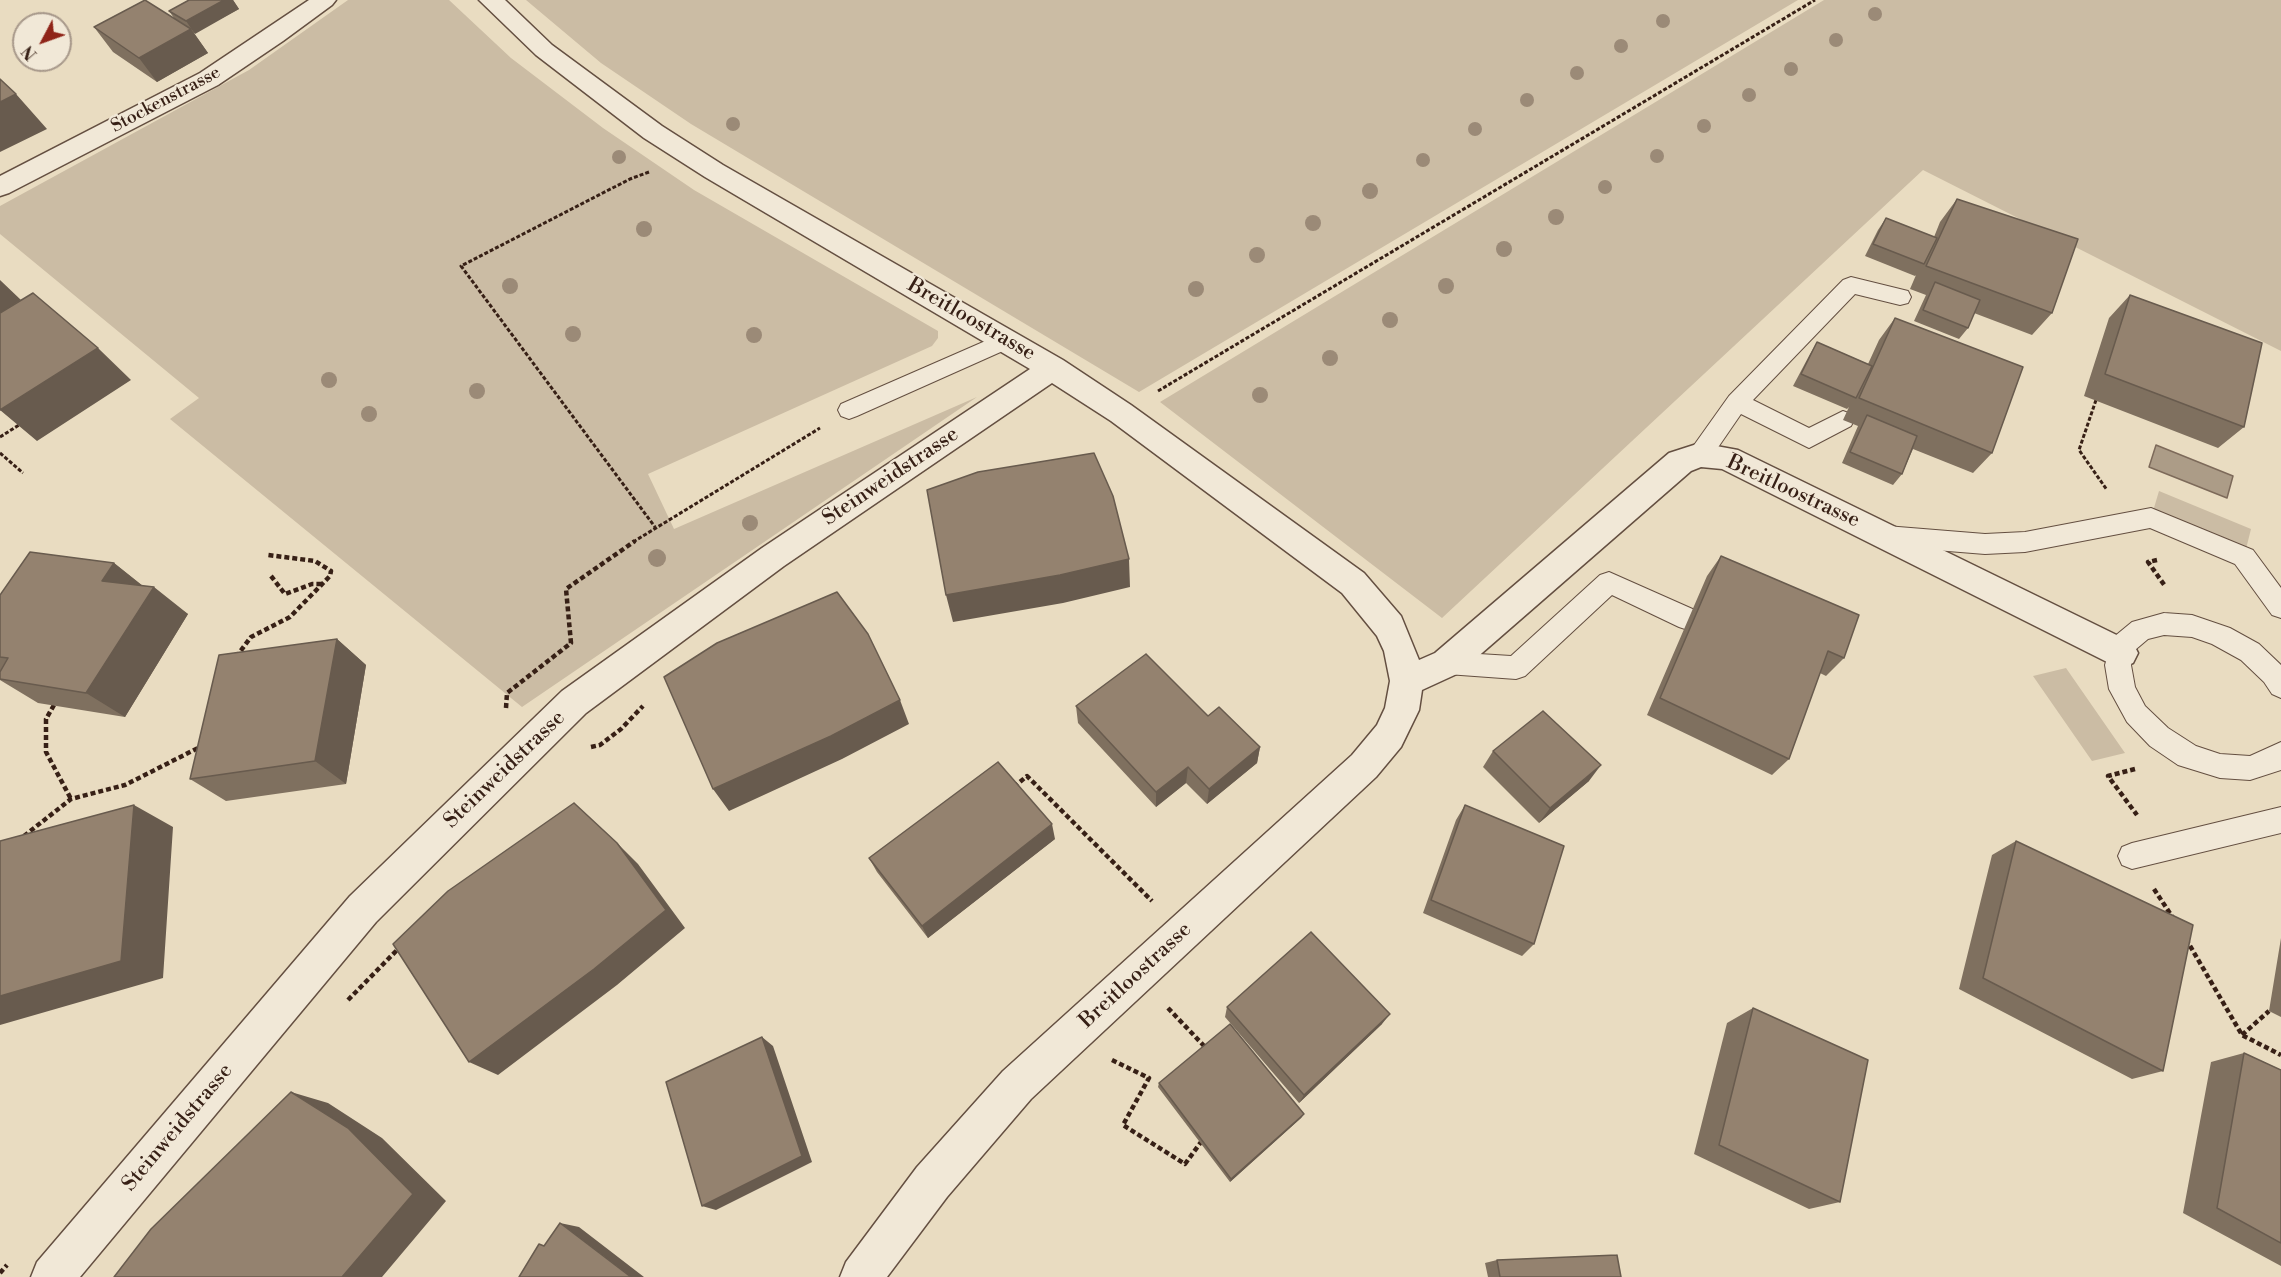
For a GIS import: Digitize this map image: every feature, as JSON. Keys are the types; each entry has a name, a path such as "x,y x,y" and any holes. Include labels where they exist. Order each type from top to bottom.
{"street":[{"name":"Stockenstrasse","path":"0,187 209,79 259,47 324,0"},
{"name":"Breitloostrasse","path":"491,0 544,50 653,132 714,171 1053,368 1121,413 1353,583 1389,626 1401,651 1407,681 1402,710 1389,736 1364,766 1017,1085 932,1182 861,1277"},
{"name":"Steinweidstrasse","path":"52,1277 363,909 574,702 773,557 1053,368"},
{"name":"Breitloostrasse","path":"1407,681 1447,663 1666,473 1680,462 1700,455 1727,458 2121,653"}],"lane":[{"path":"1700,455 1737,402 1851,285 1900,297"},
{"path":"849,410 1006,340"},
{"path":"1737,402 1809,439 1843,420"},
{"path":"1883,535 1985,543 2025,542 2151,518 2244,557 2281,607"},
{"path":"1447,663 1516,668 1609,582 1688,619"},
{"path":"2281,686 2273,674 2250,652 2221,636 2192,626 2164,624 2140,630 2124,644 2118,665 2122,689 2136,714 2159,737 2188,756 2220,766 2250,768 2274,760 2281,754"},
{"path":"2132,856 2281,820"}],"path":[{"path":"1121,413 1815,0"},
{"path":"630,179 460,266 655,527"},
{"path":"2096,400 2079,450 2131,522"},
{"path":"506,716 507,693 571,643 566,590 655,527 849,410"},
{"path":"0,437 19,424"},
{"path":"0,453 23,473"},
{"path":"235,665 236,654 251,637 290,617 330,576 331,571 315,561 268,555"},
{"path":"271,576 285,594 312,584 322,584"},
{"path":"589,748 600,745 645,704"},
{"path":"54,705 46,719 46,752 71,799"},
{"path":"22,838 71,799 125,785 209,743"},
{"path":"2108,776 2144,767"},
{"path":"1012,789 1027,776 1153,902"},
{"path":"2132,856 2176,924"},
{"path":"2183,933 2242,1035 2281,1055"},
{"path":"340,1004 350,999 403,944"},
{"path":"1163,1003 1206,1048"},
{"path":"2242,1035 2269,1011"},
{"path":"1106,1057 1149,1078 1123,1125 1185,1164 1201,1142"}],"shaded area":[{"path":"348,0 449,0 511,58 603,128 694,190 938,331 938,338 932,346 648,474 674,529 977,397 522,707 170,419 199,398 0,234 0,206 249,70"},
{"path":"526,0 1798,0 1139,392 691,124 601,63"},
{"path":"1824,0 2281,0 2281,351 1923,170 1442,618 1160,402"},
{"path":"2156,445 2233,476 2227,498 2149,467"},
{"path":"2159,491 2251,529 2244,557 2151,518"},
{"path":"2066,668 2125,753 2092,761 2033,676"}],"building":[{"path":"145,0 191,29 139,58 94,27"},
{"path":"189,0 224,0 186,21 169,11"},
{"path":"0,79 16,94 0,102"},
{"path":"1957,199 2078,239 2052,313 1926,266"},
{"path":"1886,218 1937,238 1924,264 1873,244"},
{"path":"1935,282 1980,300 1968,328 1923,310"},
{"path":"33,293 98,348 0,410 0,313"},
{"path":"2130,295 2262,343 2244,427 2105,374"},
{"path":"1895,318 2023,367 1992,453 1859,398"},
{"path":"1817,342 1872,366 1856,398 1801,374"},
{"path":"1867,415 1917,436 1902,474 1850,452"},
{"path":"1094,453 1113,496 1129,559 1060,575 946,595 927,490 978,472"},
{"path":"30,552 114,563 102,581 154,587 86,693 0,679 0,672 8,658 0,657 0,595"},
{"path":"1721,556 1859,615 1844,658 1828,651 1789,759 1660,698"},
{"path":"837,592 868,634 900,700 831,736 713,789 664,677 717,643"},
{"path":"337,639 315,761 190,779 219,655"},
{"path":"1146,654 1208,716 1219,707 1260,747 1209,789 1188,767 1156,792 1076,706"},
{"path":"1543,711 1601,765 1550,808 1493,751"},
{"path":"998,762 1052,824 922,926 869,858"},
{"path":"574,803 617,843 666,910 594,969 469,1062 393,944 448,891"},
{"path":"134,805 121,961 0,996 0,841"},
{"path":"1465,805 1564,846 1534,944 1431,900"},
{"path":"2016,841 2193,925 2163,1071 1983,978"},
{"path":"1311,932 1390,1014 1304,1095 1227,1007"},
{"path":"1753,1008 1868,1060 1840,1202 1719,1145"},
{"path":"1230,1024 1304,1114 1231,1179 1159,1083"},
{"path":"762,1037 802,1156 702,1206 666,1082"},
{"path":"2244,1053 2281,1070 2281,1243 2217,1208"},
{"path":"291,1092 348,1128 413,1194 342,1277 114,1277 151,1229"},
{"path":"560,1223 631,1277 519,1277 539,1244 544,1246"},
{"path":"1617,1255 1621,1277 1500,1277 1497,1260"}]}
